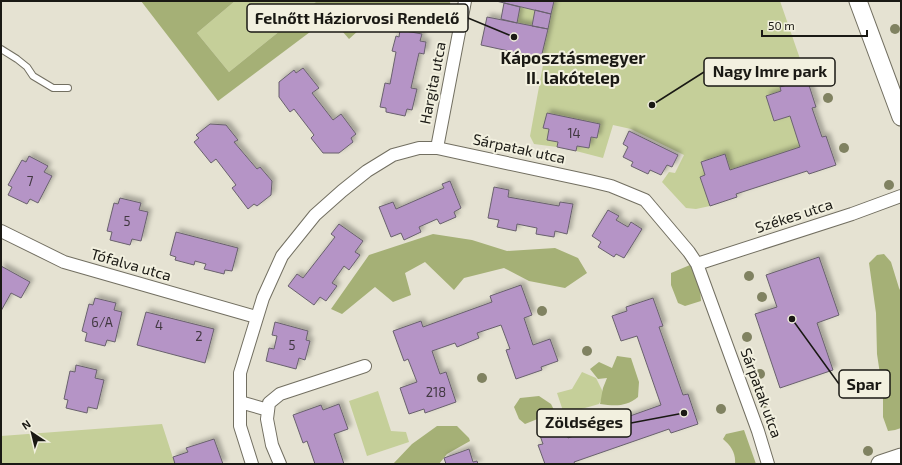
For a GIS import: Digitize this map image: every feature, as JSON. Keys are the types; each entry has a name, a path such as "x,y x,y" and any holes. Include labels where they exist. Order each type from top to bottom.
{"main road":[{"path":"858,1 901,117"}],"street":[{"name":"Hargita utca","path":"436,148 465,1"},
{"name":"Sárpatak utca","path":"252,464 240,426 240,373 256,317 282,256 321,210 367,171 393,155 419,148 436,148 611,186 645,200 689,252 697,264 756,426 768,464"},
{"name":"Székes utca","path":"697,264 852,214 901,196"},
{"name":"Tófalva utca","path":"1,231 64,262 256,317"},
{"path":"280,464 272,445 267,419 269,403 280,394 365,366"},
{"path":"240,402 268,410"}],"lane":[{"path":"1,49 18,59 27,67 33,76 53,88 68,88"}],"green space":[{"path":"141,1 235,1 197,33 229,72 317,1 450,1 451,15 459,17 456,30 379,12 349,39 330,17 218,101"},
{"path":"235,1 317,1 229,72 197,33"},
{"path":"554,1 780,1 807,79 780,87 781,91 766,96 774,121 790,116 800,147 730,170 725,154 701,162 705,175 700,177 710,206 696,209 686,208 662,182 669,172 675,173 684,155 631,129 613,125 603,158 576,151 577,146 589,148 591,137 597,138 600,124 547,113 544,128 549,129 547,140 558,142 557,147 534,144 530,136 543,65 541,58"},
{"path":"520,7 535,10 532,26 517,23"},
{"path":"433,234 472,240 507,251 555,248 578,258 587,273 565,288 529,281 504,268 464,278 454,290 425,262 405,273 411,295 393,302 375,287 342,314 331,309 369,255"},
{"path":"884,254 891,262 901,292 901,428 888,431 883,417 883,394 877,354 876,313 869,263 877,255"},
{"path":"690,265 698,282 701,301 685,306 678,303 671,285 671,273"},
{"path":"617,356 631,358 639,382 638,397 629,403 620,405 600,404 603,388 607,378 598,379 590,369 599,362 612,368"},
{"path":"582,372 596,378 604,394 599,404 564,414 557,393 572,389"},
{"path":"378,391 391,431 406,432 409,442 367,456 349,401"},
{"path":"539,396 551,404 555,412 525,424 519,419 514,407 520,398"},
{"path":"162,424 175,464 1,464 1,436"},
{"path":"437,426 457,426 469,438 470,441 447,454 439,464 393,464 412,444"},
{"path":"744,430 756,464 735,464 735,456 728,444 723,439 726,434"}],"building":[{"path":"496,1 554,1 551,14"},
{"path":"504,3 520,7 517,23 501,19"},
{"path":"535,10 551,14 548,29 532,26"},
{"path":"487,17 548,29 541,58 481,45"},
{"path":"400,30 422,34 420,41 426,42 424,54 419,53 411,88 417,89 412,110 407,109 405,116 386,112 386,108 380,107 385,83 390,84 396,52 392,51 396,36 399,37"},
{"path":"303,68 319,88 312,93 333,120 341,114 356,134 351,138 353,142 339,153 323,153 311,138 314,135 294,109 290,112 279,97 279,82 294,70 296,73"},
{"path":"807,79 816,107 812,108 822,137 826,136 836,165 809,174 807,171 736,194 737,197 710,206 700,177 705,175 701,162 725,154 730,170 800,147 790,116 774,121 766,96 781,91 780,87"},
{"path":"547,113 600,124 597,138 591,137 589,148 577,146 576,151 557,147 558,142 547,140 549,129 543,128"},
{"path":"210,124 226,125 238,140 234,142 257,169 260,167 272,181 271,195 257,206 254,204 248,209 232,188 236,185 216,159 211,163 194,142 199,138 196,135"},
{"path":"629,131 678,155 672,167 667,165 661,175 650,170 648,174 631,166 633,162 623,157 628,147 623,144"},
{"path":"29,156 48,166 44,172 52,176 38,203 30,199 27,204 8,195 12,187 8,185 22,160 26,162"},
{"path":"450,181 461,208 454,212 456,217 440,224 437,219 419,227 421,232 404,240 401,233 391,237 379,207 393,202 396,209 444,188 442,184"},
{"path":"494,187 509,190 508,197 559,206 560,202 573,204 567,234 555,231 554,237 536,234 537,228 517,224 516,231 497,227 499,220 488,218"},
{"path":"120,198 141,203 139,210 148,212 141,241 132,239 130,245 110,240 112,232 107,231 114,203 118,204"},
{"path":"608,210 619,216 616,220 628,227 631,222 642,229 624,258 616,254 614,257 598,247 601,242 592,236"},
{"path":"339,224 363,241 355,252 360,255 349,270 344,266 332,283 337,286 326,301 320,297 314,305 288,286 297,274 303,278 335,237 331,234"},
{"path":"176,232 238,248 232,271 225,270 224,274 204,269 206,264 195,261 194,265 175,260 176,257 170,255"},
{"path":"819,257 839,315 817,323 833,370 780,388 755,314 777,307 766,275"},
{"path":"1,266 30,282 21,298 11,293 1,311"},
{"path":"521,285 532,315 524,318 533,345 550,339 558,361 541,367 542,370 516,379 506,350 510,349 501,325 477,333 479,338 457,347 455,343 432,351 440,374 446,372 456,402 425,413 424,409 409,414 400,388 417,382 408,359 404,361 393,331 421,321 423,327 492,302 490,296"},
{"path":"95,298 116,303 114,310 122,312 115,342 107,340 105,346 85,341 87,333 82,331 89,304 93,305"},
{"path":"653,298 663,326 659,327 683,395 688,394 698,424 671,433 669,429 574,462 575,464 545,464 538,445 543,444 538,430 563,422 568,438 661,405 637,336 621,341 612,316 627,311 626,307"},
{"path":"146,312 214,329 205,363 137,345"},
{"path":"275,322 308,331 306,340 310,341 305,360 299,358 296,369 266,361 269,348 274,349 277,336 272,335"},
{"path":"76,365 97,370 95,378 104,380 97,409 88,407 87,413 66,408 68,400 64,399 70,371 75,372"},
{"path":"339,404 348,429 334,434 344,464 315,464 307,441 303,443 293,415 321,405 323,410"},
{"path":"214,439 223,464 175,464 173,457 188,452 186,448"},
{"path":"469,449 473,462 477,461 478,464 446,464 444,458"}],"place":[{"name":"Felnőtt Háziorvosi Rendelő","path":"514,37"},
{"name":"Nagy Imre park","path":"652,105"},
{"name":"Spar","path":"792,319"},
{"name":"Zöldséges","path":"684,413"}],"district":[{"name":"Káposztásmegyer II. lakótelep","path":"573,68"}]}
